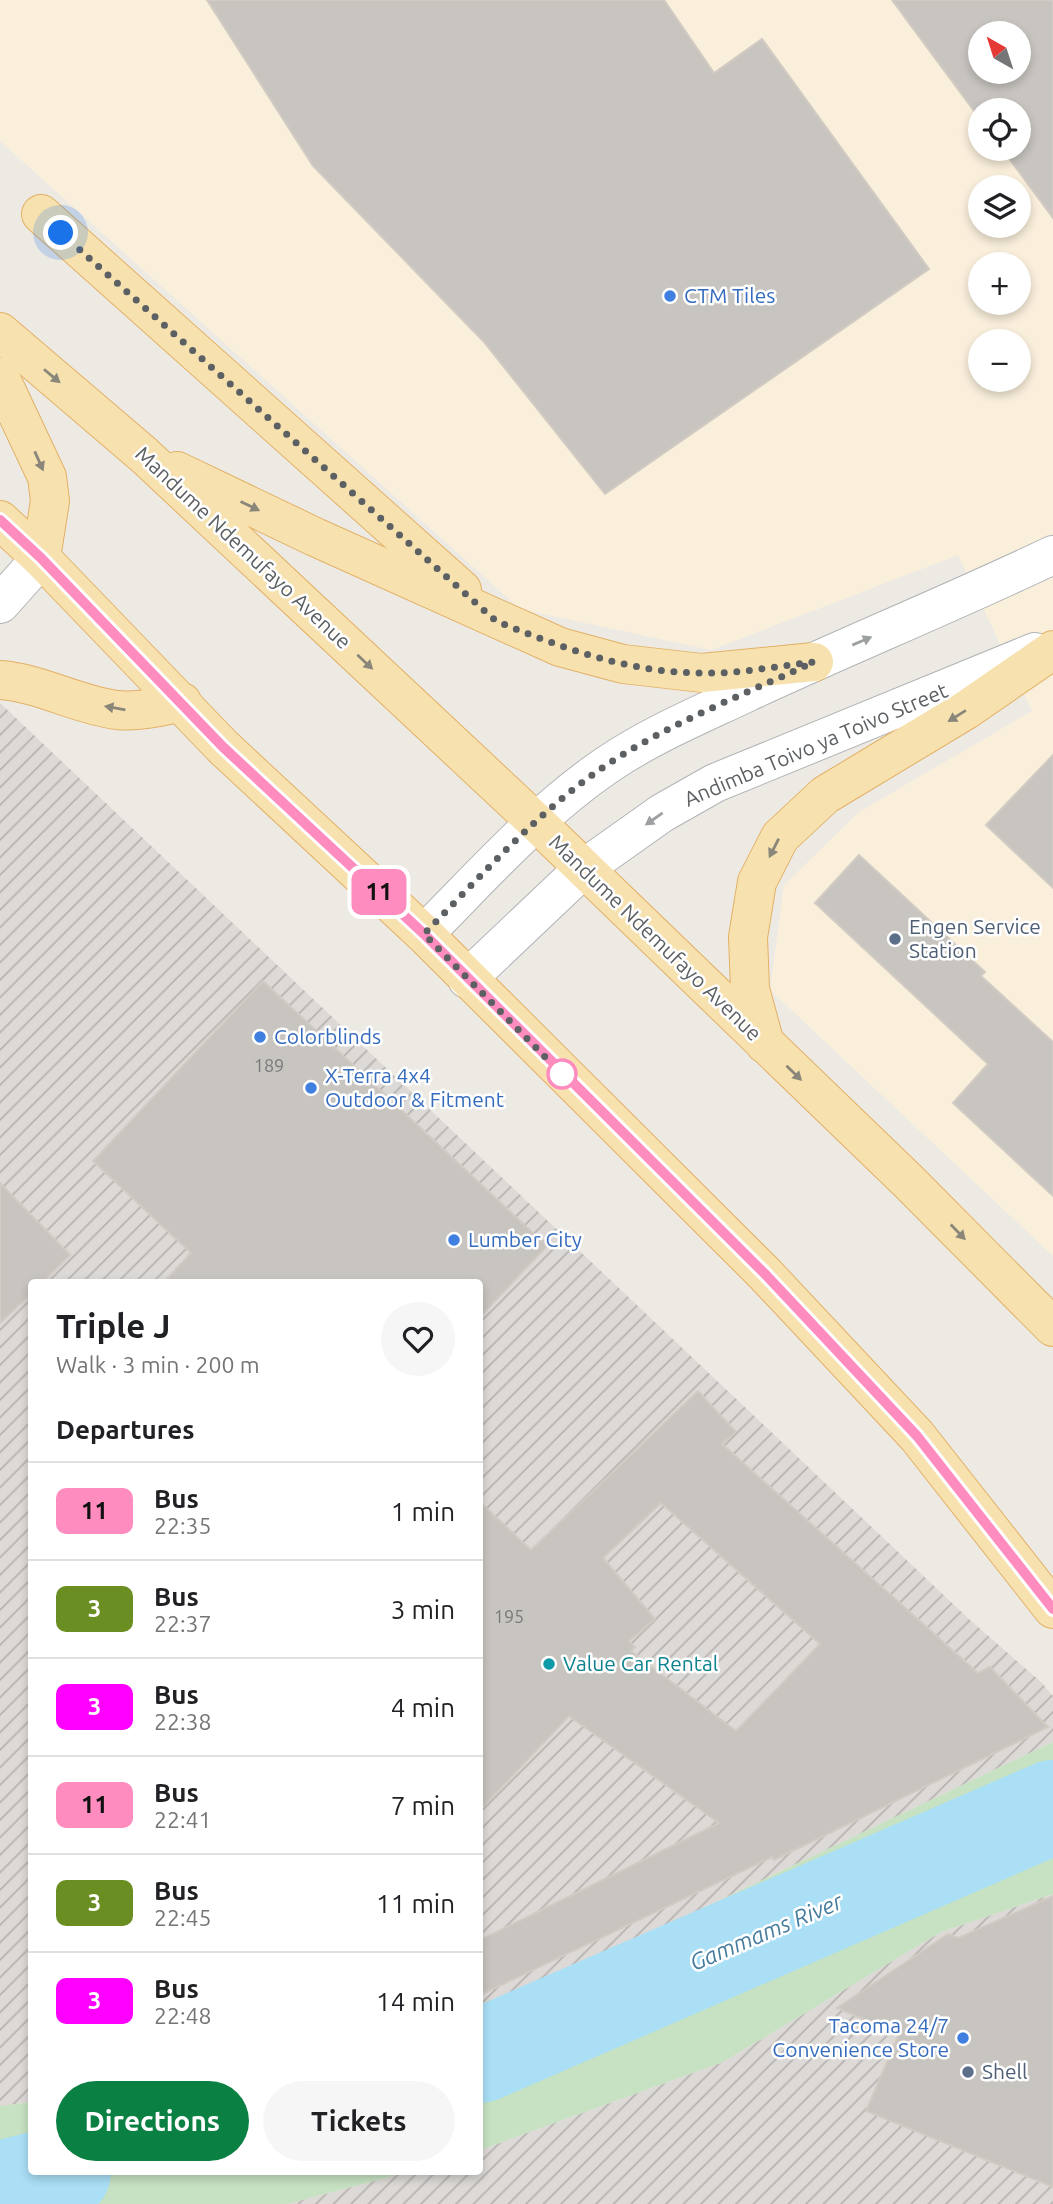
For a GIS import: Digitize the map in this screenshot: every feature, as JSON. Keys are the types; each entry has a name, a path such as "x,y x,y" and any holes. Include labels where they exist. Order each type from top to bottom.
{"main road":[{"path":"40,214 496,621"},
{"name":"Mandume Ndemufayo Avenue","path":"0,332 144,455 536,822 909,1182 1053,1327"},
{"path":"0,377 47,477 50,501 41,558"},
{"path":"144,455 496,621 560,647 623,664 702,673 814,662"},
{"path":"0,520 41,558 223,747 424,934 765,1274 899,1416 1053,1609"},
{"path":"765,1045 750,989 748,937 757,882 780,837 825,795 966,710 1053,647"},
{"path":"0,680 22,681 114,710 142,711 182,702"}],"street":[{"path":"424,934 536,822 606,765 656,736 814,662 960,600 1053,555"},
{"path":"0,604 41,558"},
{"name":"Andimba Toivo ya Toivo Street","path":"467,979 583,869 662,813 715,783 1053,647"}],"shaded area":[{"path":"0,0 1053,0 1053,1256 770,990 784,885 859,812 1032,711 958,555 711,650 520,609 0,141"},
{"path":"0,703 970,1620 1041,1682 1053,1696 1053,1742 483,2013 483,1279 28,1279 28,2102 0,2106"},
{"path":"1053,1894 1053,2204 287,2204 397,2175 483,2175 483,2149 723,2062 941,1932"}],"green space":[{"path":"1053,1742 1053,1894 941,1932 723,2062 483,2149 483,2013"},
{"path":"28,2102 28,2175 397,2175 287,2204 0,2204 0,2106"}],"building":[{"path":"207,0 664,0 714,73 762,39 929,269 605,494 484,342 313,166"},
{"path":"892,0 1053,0 1053,218 1031,188 1031,175 1021,175 1011,161 1031,161 1031,98 968,98 968,103"},
{"path":"1053,755 1053,888 986,825"},
{"path":"859,855 985,972 981,976 1053,1042 1053,1196 953,1103 988,1064 815,903"},
{"path":"263,981 547,1246 483,1314 483,1279 167,1279 191,1253 93,1161"},
{"path":"0,1183 70,1255 46,1279 28,1279 28,1297 0,1323"},
{"path":"698,1391 736,1432 722,1444 978,1673 990,1667 1048,1727 774,1860 772,1857 483,1994 483,1939 719,1823 569,1716 483,1807 483,1505 531,1550","holes":["661,1503 820,1644 736,1731 631,1651 635,1647 629,1641 655,1619 603,1558"]},
{"name":"Shell","path":"1053,1896 1053,2187 866,2111 899,2034 837,2008 948,1934 958,1938"}],"waterway":[{"name":"Gammams River","path":"483,2055 1053,1807"},
{"name":"Gammams River","path":"0,2188 52,2175"}],"bus line":[{"name":"11","path":"0,520 41,558 223,747 424,934 765,1274 917,1436 1053,1609"}],"place":[{"name":"CTM Tiles","path":"670,296"},
{"name":"Engen Service Station","path":"895,939"},
{"name":"Colorblinds","path":"260,1037"},
{"name":"X-Terra 4x4 Outdoor & Fitment","path":"311,1088"},
{"name":"Lumber City","path":"454,1240"},
{"name":"Value Car Rental","path":"549,1664"},
{"name":"Tacoma 24/7 Convenience Store","path":"963,2038"},
{"name":"Shell","path":"968,2072"}],"route":[{"path":"61,233 496,621 560,647 623,664 702,673 814,662 656,736 606,765 536,822 424,934 562,1074"}]}
